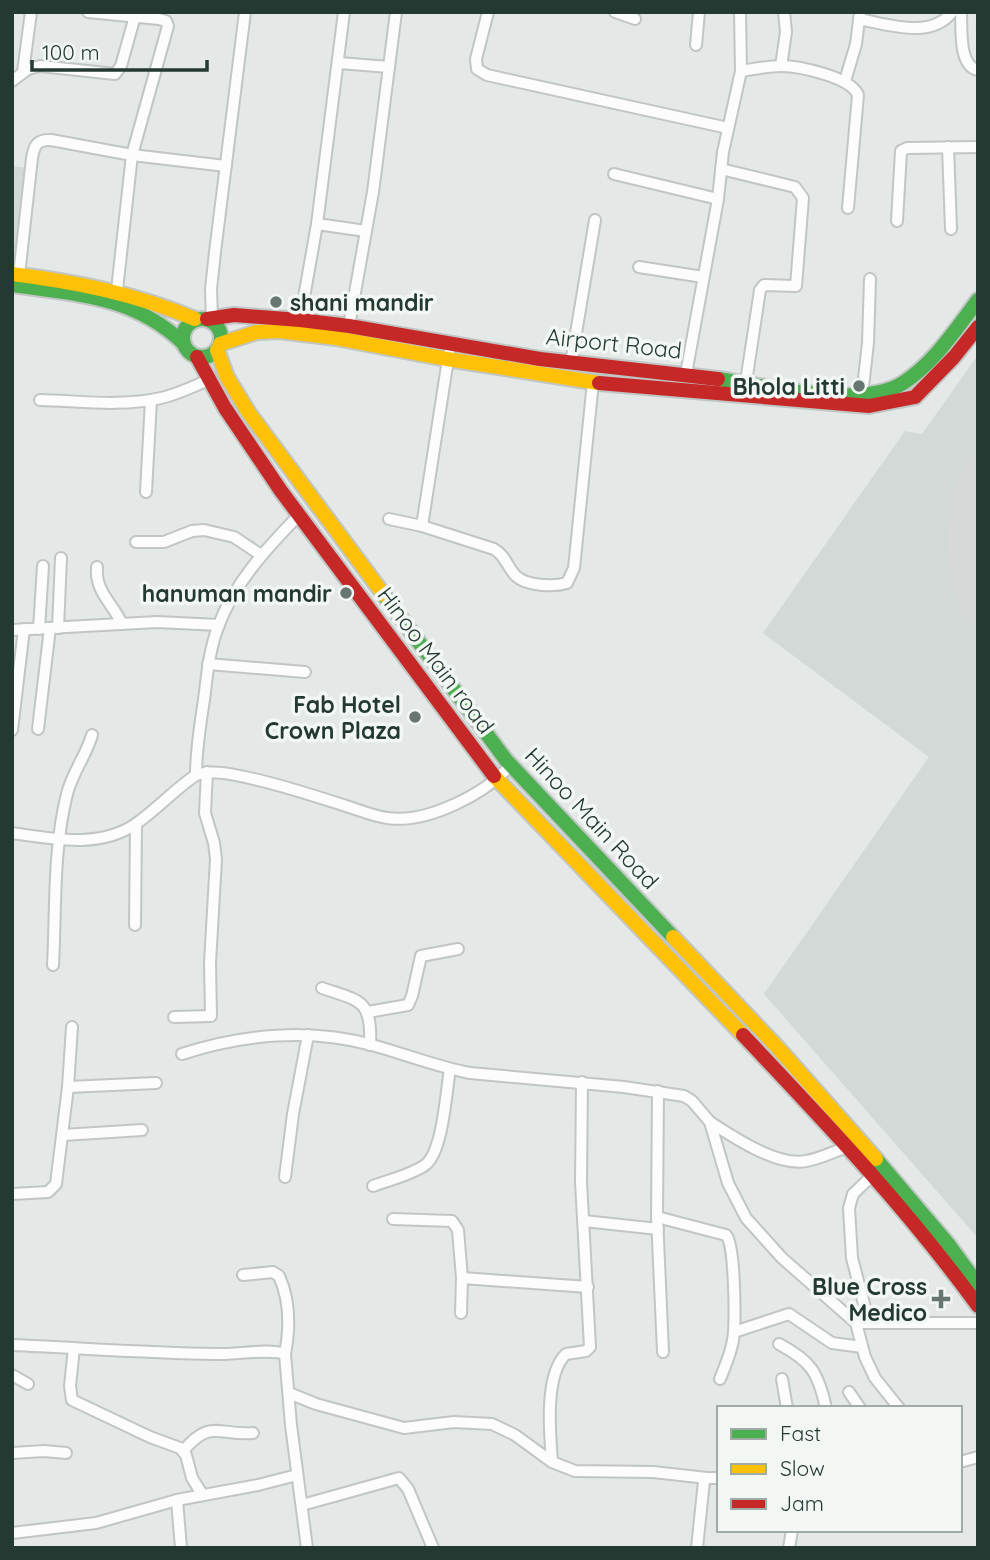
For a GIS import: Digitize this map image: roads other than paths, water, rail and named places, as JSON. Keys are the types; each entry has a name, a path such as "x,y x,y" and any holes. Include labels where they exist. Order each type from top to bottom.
{"main road":[{"path":"15,278 117,290 205,319 219,329 218,347 208,356 197,356 188,352 183,343 161,323 128,307 15,278"},
{"name":"Airport Road","path":"205,319 234,315 300,320 571,363 686,374 836,396 862,397 904,384 939,350 978,300"},
{"path":"183,343 183,331 205,319"},
{"name":"Airport Road","path":"218,347 244,335 269,330 336,338 593,382 870,406 915,397 954,357 978,327"},
{"name":"Hinoo Main Road","path":"218,347 227,377 248,413 464,706 511,765 779,1049 914,1202 978,1285"},
{"name":"Hinoo Main road","path":"197,356 208,380 236,425 299,515 498,780 874,1174 939,1252 978,1306"}],"street":[{"path":"23,72 31,12"},
{"path":"88,12 164,20 167,26 132,155 117,290"},
{"path":"205,319 245,12"},
{"path":"300,320 317,224 344,12"},
{"path":"349,326 366,231 396,12"},
{"path":"488,12 475,59 478,69 487,75 728,128"},
{"path":"615,12 635,19"},
{"path":"695,46 699,12"},
{"path":"686,374 728,128 741,71 740,12"},
{"path":"781,66 786,32 784,12"},
{"path":"845,81 856,44 859,16 912,29 945,21 952,12"},
{"path":"961,12 965,61 972,69 978,69"},
{"path":"12,80 23,72 40,66 116,74 121,66 135,16"},
{"path":"339,63 389,67"},
{"path":"741,71 781,66 808,70 845,81 856,89 858,95 848,208"},
{"path":"15,278 32,158 37,143 51,140 132,155 226,166"},
{"path":"947,147 951,229"},
{"path":"897,221 901,151 907,148 978,147"},
{"path":"721,169 795,187 803,198 796,286 764,285 760,290 746,382"},
{"path":"614,174 718,199"},
{"path":"571,363 595,220"},
{"path":"317,224 366,231"},
{"path":"639,267 703,277"},
{"path":"862,397 868,343 870,279"},
{"path":"422,526 451,343"},
{"path":"40,400 116,403 151,400 178,393 208,380"},
{"path":"389,519 422,526 494,549 501,553 513,572 524,582 555,585 567,583 574,568 593,382"},
{"path":"146,492 151,400"},
{"path":"174,1017 211,1016 210,963 216,859 205,813 198,740 208,664 219,625 240,584 261,555 299,515"},
{"path":"136,542 164,542 192,531 204,530 234,537 261,555"},
{"path":"38,729 49,628 61,558"},
{"path":"43,566 49,628"},
{"path":"97,567 97,583 122,624"},
{"path":"12,730 18,630 156,622 219,625"},
{"path":"208,664 305,672"},
{"path":"53,965 59,839 69,786 88,750 92,735"},
{"path":"12,832 83,840 112,836 136,824 201,774 235,776 284,787 373,815 393,819 414,817 481,792 498,780 511,765"},
{"path":"135,925 138,860 136,824"},
{"path":"368,1012 408,1005 421,956 458,949"},
{"path":"322,988 357,1000 368,1012 370,1045"},
{"path":"12,1194 53,1190 58,1177 72,1027"},
{"path":"285,1177 293,1114 308,1035"},
{"path":"182,1054 233,1040 308,1035 370,1045 450,1069 512,1079 582,1082 684,1096 704,1112 710,1122 728,1183 746,1218 782,1258 856,1323 862,1347 875,1378 897,1406"},
{"path":"373,1186 426,1165 432,1158 440,1131 450,1069"},
{"path":"552,1462 550,1415 557,1368 566,1354 586,1351 590,1346 581,1182 582,1082"},
{"path":"68,1087 156,1083"},
{"path":"658,1091 657,1217 663,1352"},
{"path":"710,1122 751,1147 789,1161 805,1162 848,1147"},
{"path":"63,1135 142,1130"},
{"path":"869,1323 854,1267 849,1208 853,1194 874,1174"},
{"path":"657,1217 730,1238 734,1332 720,1379"},
{"path":"393,1219 452,1221 458,1230 462,1278 461,1313"},
{"path":"584,1221 658,1229"},
{"path":"243,1275 273,1272 279,1276 286,1298 289,1324 285,1354 307,1548"},
{"path":"462,1278 587,1286"},
{"path":"734,1332 789,1314 832,1343 862,1347"},
{"path":"856,1323 978,1323"},
{"path":"779,1344 807,1361 819,1382 825,1406"},
{"path":"12,1345 192,1354 285,1354"},
{"path":"75,1348 72,1400 183,1451 190,1474 202,1494"},
{"path":"12,1375 28,1384"},
{"path":"782,1379 787,1406"},
{"path":"849,1392 859,1406"},
{"path":"289,1393 328,1408 404,1428 454,1422 492,1424 515,1435 552,1462 575,1471 653,1472 717,1478"},
{"path":"183,1451 200,1434 213,1430 253,1433"},
{"path":"12,1453 66,1453"},
{"path":"12,1533 96,1523 202,1494 258,1485 297,1475"},
{"path":"302,1505 399,1478 408,1489 433,1548"},
{"path":"697,1548 703,1484 706,1478"},
{"path":"177,1500 181,1548"}],"place":[{"name":"shani mandir","path":"276,302"},
{"name":"Bhola Litti","path":"859,386"},
{"name":"hanuman mandir","path":"346,593"},
{"name":"Fab Hotel Crown Plaza","path":"415,717"},
{"name":"Blue Cross Medico","path":"941,1299"}]}
